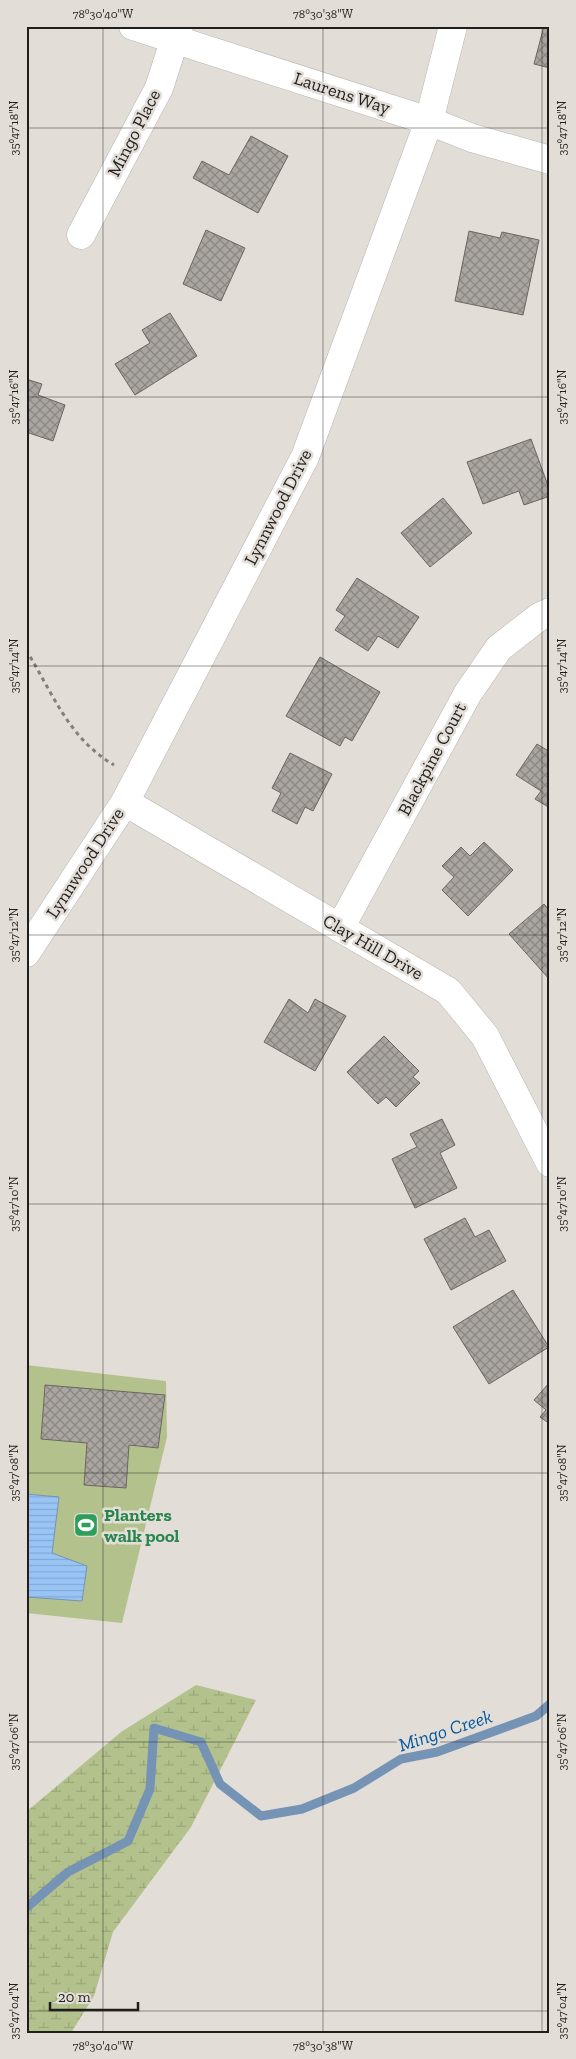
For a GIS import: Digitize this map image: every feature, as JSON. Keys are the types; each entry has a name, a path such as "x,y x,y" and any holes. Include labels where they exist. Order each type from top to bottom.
{"street":[{"name":"Laurens Way","path":"133,26 177,32 472,138 550,160"},
{"name":"Lynnwood Drive","path":"26,953 125,802 305,458 429,122 453,26"},
{"name":"Mingo Place","path":"81,235 159,88 177,32"},
{"name":"Blackpine Court","path":"340,928 468,693 499,648 539,617 550,612"},
{"name":"Clay Hill Drive","path":"125,802 448,992 484,1036 550,1163"}],"path":[{"path":"26,650 70,727 94,753 119,768"}],"green space":[{"name":"Planters walk pool","path":"26,1365 166,1381 167,1437 122,1623 26,1613"},
{"path":"196,1685 256,1700 191,1827 113,1932 94,1996 71,2033 26,2033 26,1812 121,1732"}],"water":[{"path":"26,1494 59,1497 52,1553 87,1566 82,1601 26,1597"}],"building":[{"path":"544,26 550,26 550,68 534,64"},
{"path":"251,136 288,156 258,213 193,178 202,161 229,175"},
{"path":"206,230 245,248 221,301 183,284"},
{"path":"469,231 500,238 502,232 539,240 523,315 455,301"},
{"path":"170,313 197,356 135,395 115,364 150,343 142,330"},
{"path":"26,379 42,384 38,395 65,405 53,441 26,432"},
{"path":"531,439 550,491 550,496 524,505 519,491 483,504 467,462"},
{"path":"443,498 472,533 430,567 401,533"},
{"path":"357,578 419,617 398,648 378,636 368,651 335,630 345,616 336,610"},
{"path":"320,657 380,692 352,741 345,737 340,746 286,716"},
{"path":"537,744 550,752 550,808 535,799 541,791 516,775"},
{"path":"290,753 332,774 313,811 305,807 297,824 272,811 281,793 272,788"},
{"path":"484,842 513,870 468,916 442,890 454,877 442,866 461,847 470,856"},
{"path":"544,904 550,911 550,980 509,934"},
{"path":"289,999 308,1013 315,999 346,1016 315,1071 264,1042"},
{"path":"384,1036 419,1071 413,1077 420,1083 396,1107 386,1097 378,1104 347,1072"},
{"path":"442,1119 455,1145 440,1153 457,1188 415,1208 392,1159 417,1147 410,1134"},
{"path":"465,1218 475,1237 489,1230 506,1261 451,1290 424,1239"},
{"path":"513,1290 549,1347 489,1384 453,1327"},
{"path":"550,1382 550,1424 540,1417 546,1410 534,1400"},
{"path":"45,1385 165,1395 158,1448 129,1445 126,1488 84,1485 87,1443 41,1439"}],"waterway":[{"name":"Mingo Creek","path":"26,1908 68,1872 128,1841 150,1789 154,1728 201,1742 220,1784 261,1816 302,1809 354,1788 401,1759 437,1752 536,1716 550,1704"}],"place":[{"name":"Planters walk pool","path":"86,1525"}]}
